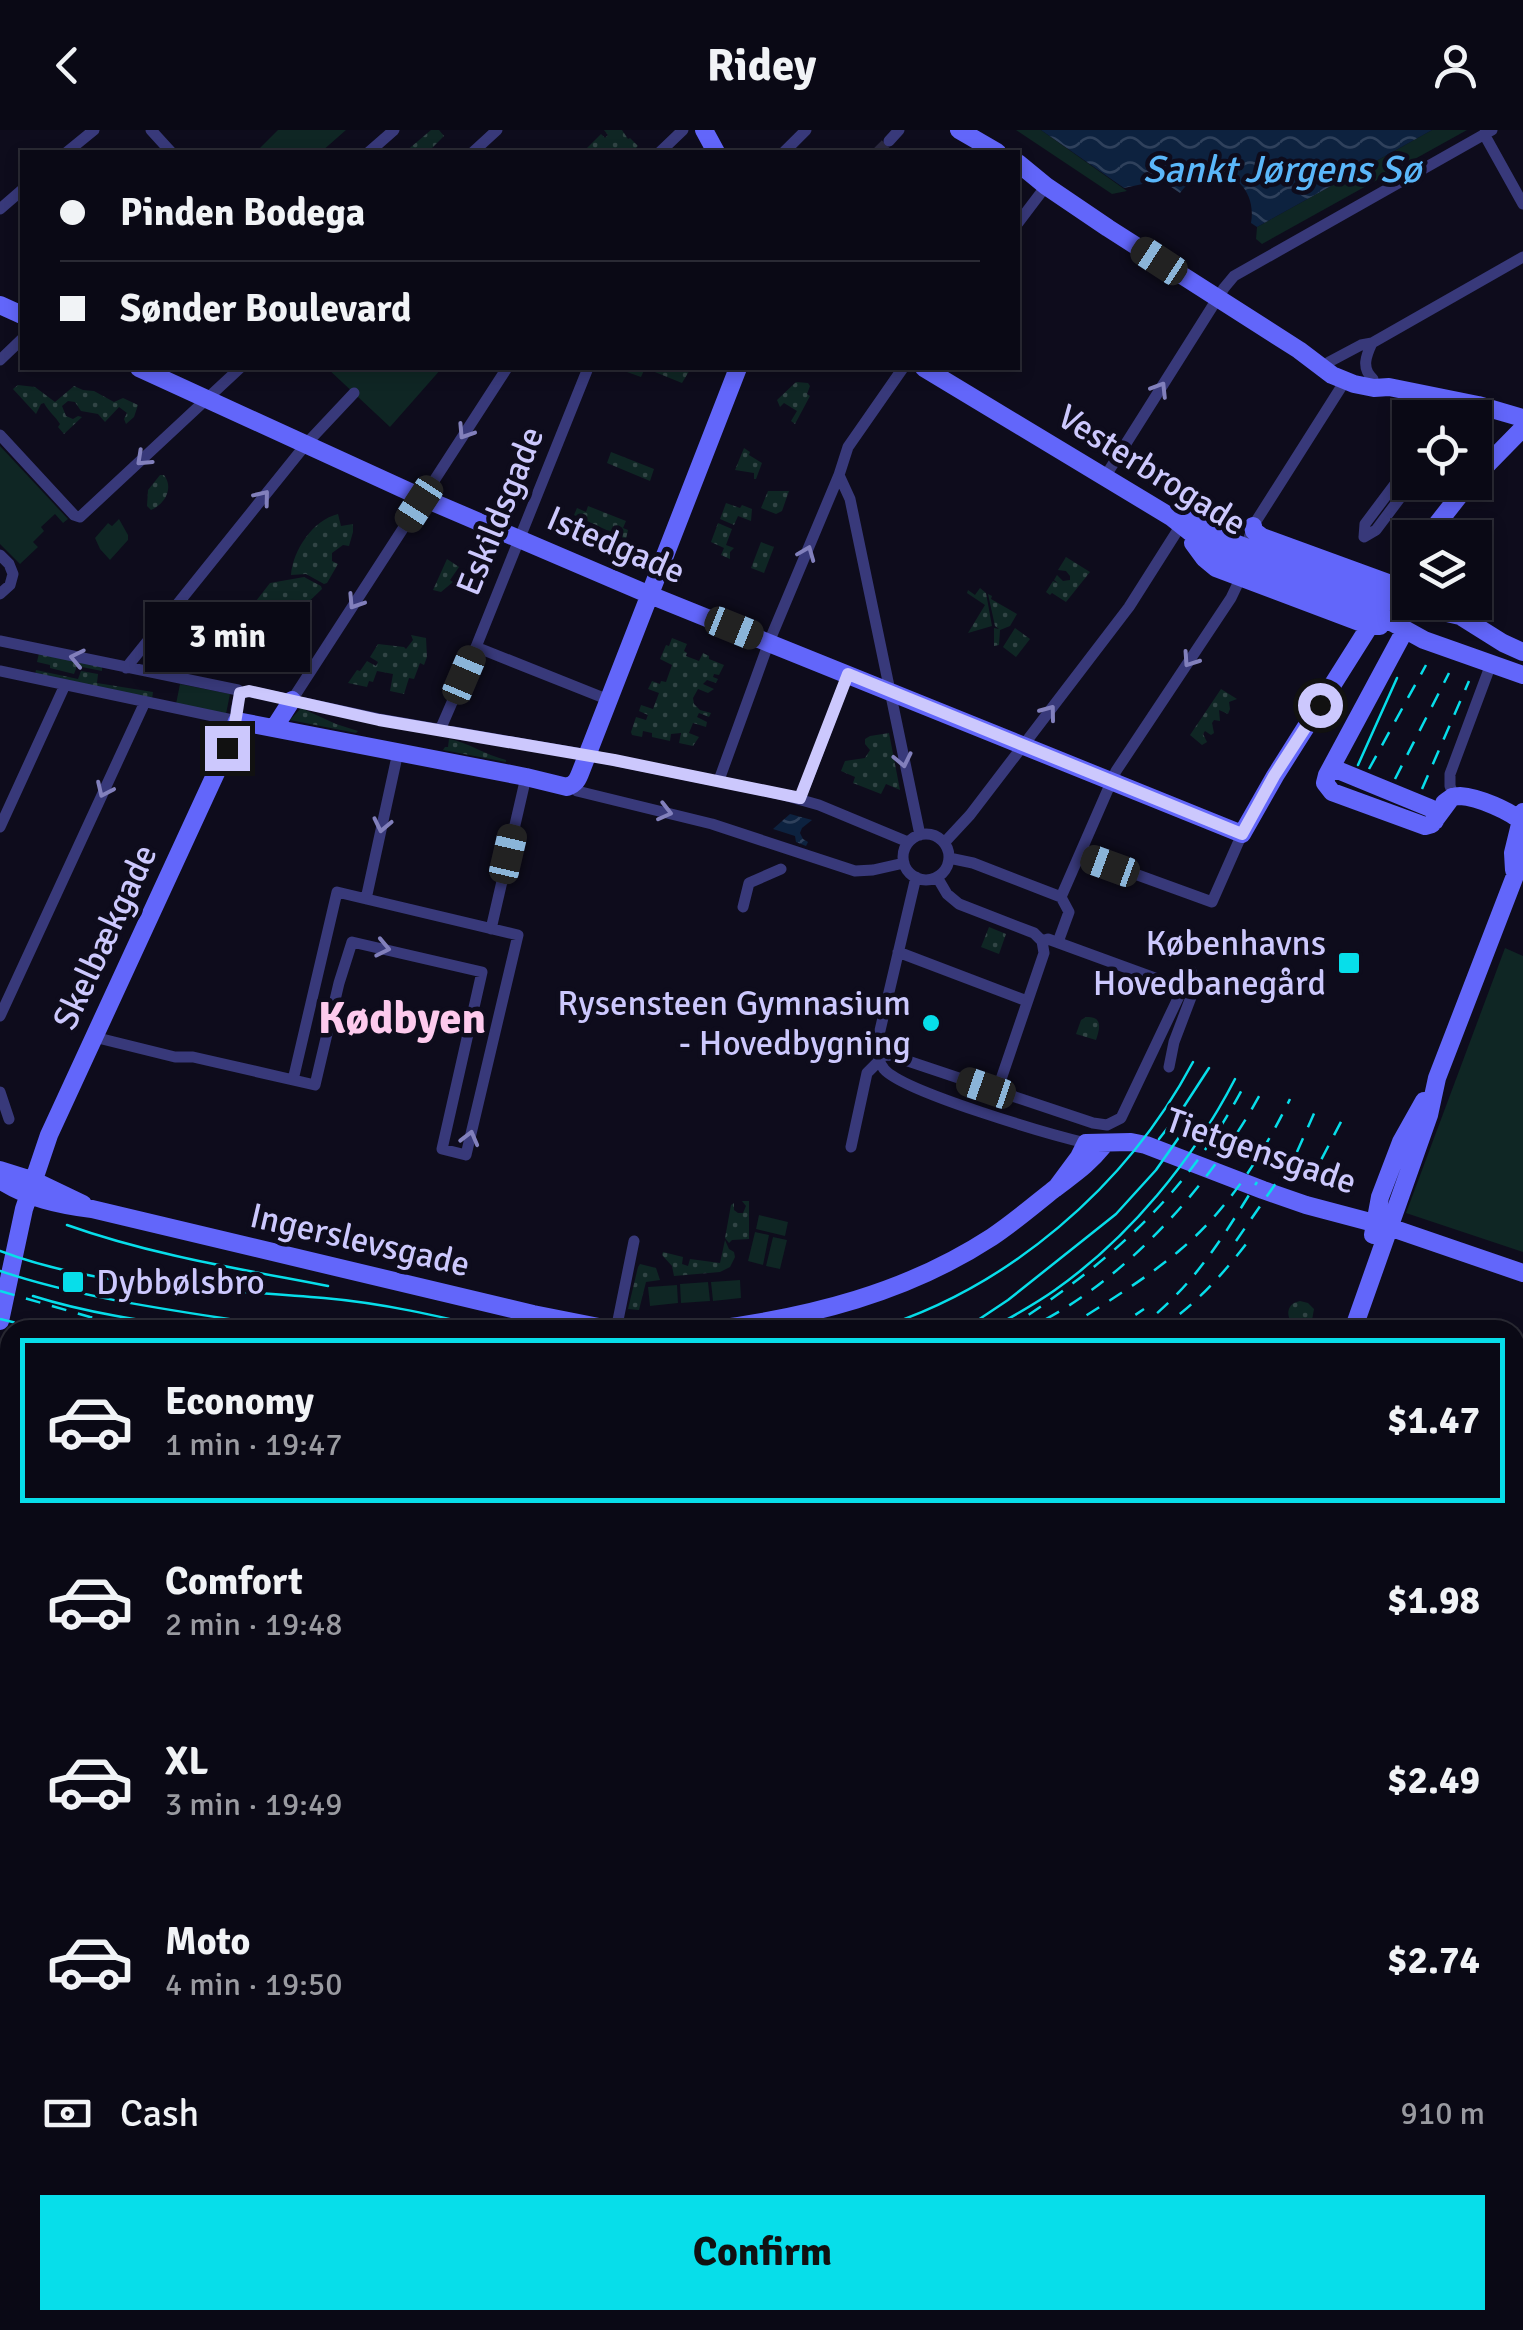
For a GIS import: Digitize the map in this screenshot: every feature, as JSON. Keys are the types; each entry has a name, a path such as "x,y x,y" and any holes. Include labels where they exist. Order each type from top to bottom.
{"street":[{"path":"70,150 94,130"},
{"path":"152,130 170,150"},
{"path":"371,150 394,130"},
{"path":"475,150 497,130"},
{"path":"662,150 682,130"},
{"path":"786,150 806,130"},
{"path":"889,141 899,130"},
{"path":"959,130 993,150"},
{"path":"985,130 1005,150"},
{"path":"1108,472 1234,276 1488,132 1523,204"},
{"path":"1020,166 1332,375 1374,388 1381,383"},
{"path":"1020,220 1046,186"},
{"path":"0,209 20,192"},
{"path":"1330,362 1372,343 1523,256"},
{"path":"0,360 20,341"},
{"path":"1372,343 1365,366 1367,374 1381,383"},
{"path":"1298,350 1381,383 1441,400"},
{"name":"Istedgade","path":"143,370 423,498 650,595 1242,834"},
{"path":"0,435 78,517 238,370"},
{"path":"274,728 506,370"},
{"name":"Eskildsgade","path":"440,730 587,370"},
{"path":"0,671 238,722 572,785 588,755 737,370"},
{"path":"718,780 848,447 902,370"},
{"name":"Vesterbrogade","path":"927,370 1181,525 1215,552 1388,603 1455,614 1523,652"},
{"name":"Vesterbrogade","path":"943,370 1211,532 1243,562"},
{"path":"1062,897 1111,781 1230,598 1253,526 1345,380"},
{"path":"126,668 307,443 354,393"},
{"path":"1492,412 1523,418"},
{"path":"1492,460 1523,428"},
{"path":"240,693 249,691 800,798 914,838 934,835 944,843 949,858 937,876 916,877 904,864 904,852 914,838 850,499 839,475"},
{"path":"1392,488 1365,524 1364,537 1376,530 1398,500"},
{"path":"1441,520 1457,500"},
{"path":"944,843 1024,746 1129,607 1181,525"},
{"path":"1253,526 1262,537 1388,603 1400,627 1424,640 1523,675"},
{"path":"0,555 13,574 10,585 0,594"},
{"path":"1243,562 1388,603"},
{"path":"1080,854 1212,902 1242,834 1274,776 1388,603"},
{"path":"1474,620 1480,627"},
{"path":"1400,627 1327,775 1338,770 1432,814 1453,797 1462,796 1503,809 1522,818 1513,852 1519,864"},
{"path":"0,640 240,693"},
{"path":"476,647 609,700"},
{"path":"1453,797 1450,774 1490,664"},
{"path":"800,798 848,674"},
{"path":"0,827 65,684"},
{"path":"238,722 240,693"},
{"path":"0,1016 146,702"},
{"name":"Skelbækgade","path":"32,1190 49,1134 238,722"},
{"path":"366,899 398,752"},
{"path":"491,929 526,777"},
{"path":"572,785 577,791 712,824 851,870 904,864"},
{"path":"1356,1320 1382,1225 1380,1197 1401,1142 1438,1078 1519,864 1523,841"},
{"path":"949,858 1062,897 1069,912 1058,942"},
{"path":"743,907 749,883 781,869"},
{"path":"937,876 958,904 1034,933 1042,941 1044,952 996,1091"},
{"path":"851,1147 868,1074 879,1058 878,1039 916,877"},
{"path":"94,1037 316,1085 352,942 482,972 442,1149 466,1154 518,936 337,892 293,1080"},
{"path":"1042,941 1048,938 1091,950 1193,992 1169,1066"},
{"path":"898,952 1027,1001"},
{"path":"1177,1033 1167,1018 1191,970"},
{"name":"Tietgensgade","path":"1167,1018 1122,1118 1111,1125 1097,1124 888,1055 879,1058 893,1076 994,1116 1104,1143 1146,1145 1306,1204 1523,1272"},
{"path":"0,1092 9,1119"},
{"path":"773,1320 842,1305 942,1266 989,1239 1076,1175 1104,1143"},
{"name":"Ingerslevsgade","path":"0,1170 32,1190"},
{"name":"Ingerslevsgade","path":"0,1180 32,1190 62,1192 92,1209 562,1320"},
{"path":"0,1320 32,1190"},
{"path":"1345,1320 1370,1247 1382,1225"},
{"path":"617,1320 634,1241"}],"green space":[{"path":"278,130 346,130 323,150 258,150"},
{"path":"431,130 439,130 444,136 430,150 407,150"},
{"path":"604,130 622,130 638,146 634,150 585,150 601,134 605,138 608,135"},
{"path":"1016,130 1041,130 1127,191 1112,194"},
{"path":"1432,130 1467,130 1262,244 1256,239 1257,227"},
{"path":"329,370 440,370 390,427"},
{"path":"628,370 644,370 641,377"},
{"path":"650,370 690,370 682,383"},
{"path":"796,382 808,383 810,396 795,424 791,421 797,411 784,403 780,407 777,400"},
{"path":"18,385 35,387 55,402 74,386 114,402 123,398 138,405 134,417 126,424 127,413 119,407 105,422 98,414 81,411 75,402 68,401 62,406 66,416 82,417 64,434 44,403 36,414 13,389"},
{"path":"0,446 68,519 63,523 55,514 41,527 44,531 33,542 38,547 20,564 0,544"},
{"path":"744,448 762,463 756,479 754,473 735,470"},
{"path":"611,452 654,469 650,481 607,463"},
{"path":"160,475 167,480 168,490 164,500 151,510 147,506 148,490"},
{"path":"768,491 789,491 782,511 776,514 761,508"},
{"path":"726,503 752,509 751,521 738,516 734,525 720,519"},
{"path":"588,506 626,521 626,539 574,515 577,508 586,512"},
{"path":"338,514 341,526 353,524 353,532 349,546 343,545 332,553 332,561 338,564 327,583 306,574 291,575 306,537 320,523"},
{"path":"119,519 128,540 110,560 95,538 108,523 112,526"},
{"path":"718,523 732,529 726,545 734,548 730,559 721,555 724,548 711,542"},
{"path":"761,542 774,547 764,573 751,568"},
{"path":"1066,557 1090,572 1066,602 1046,592 1053,581 1058,583 1054,580 1057,575 1063,581 1070,580 1066,571 1058,570"},
{"path":"447,559 459,567 450,580 453,582 441,592 433,590"},
{"path":"304,577 322,589 295,615 283,603 256,601 270,583"},
{"path":"980,588 986,593 992,626 968,633 985,605 967,593 968,590 975,595"},
{"path":"988,594 1017,614 1010,626 1000,630 999,645 994,646 994,628 999,629"},
{"path":"260,604 288,610 295,628 292,647 270,639 272,634 258,618"},
{"path":"1015,628 1030,639 1016,657 1003,647"},
{"path":"411,635 426,638 427,657 414,679 409,678 404,694 390,691 393,674 377,671 367,687 348,683 367,661 376,666 378,662 370,657 378,644 406,649 413,640"},
{"path":"672,638 687,644 686,656 699,661 703,653 724,665 719,675 714,674 716,683 707,680 703,684 714,689 708,693 698,689 693,698 700,710 711,713 709,717 699,713 697,717 707,722 706,727 693,723 689,733 699,737 693,746 679,743 681,733 671,734 670,741 652,737 652,733 643,731 642,737 631,732 636,717 646,720 648,715 639,711 641,705 653,709 659,693 648,689 652,681 666,682 672,665 660,659"},
{"path":"39,653 102,666 102,671 77,666 74,674 50,668 37,662"},
{"path":"36,670 78,679 81,671 98,674 97,683 153,692 152,699 35,675"},
{"path":"180,684 230,694 226,714 176,704"},
{"path":"1221,689 1237,699 1229,702 1228,714 1219,710 1220,721 1212,723 1211,735 1205,731 1207,742 1202,745 1190,735"},
{"path":"301,708 336,724 358,731 290,720"},
{"path":"889,733 900,790 886,784 881,794 853,783 855,777 841,771 845,761 865,758 870,750 865,739"},
{"path":"449,739 464,743 506,762 443,750"},
{"path":"989,927 1006,934 999,954 981,947"},
{"path":"1505,948 1523,956 1523,1252 1406,1213"},
{"path":"1086,1017 1098,1021 1096,1040 1076,1034"},
{"path":"742,1201 749,1201 749,1239 729,1243 725,1238 731,1205 734,1203 734,1210 743,1213 746,1206"},
{"path":"759,1215 788,1222 785,1236 756,1229"},
{"path":"755,1232 769,1235 763,1265 748,1261"},
{"path":"773,1237 787,1240 780,1269 766,1266"},
{"path":"725,1240 735,1257 730,1267 720,1272 674,1276 672,1266 662,1255 663,1252 683,1257 682,1264 688,1266 690,1259 720,1263"},
{"path":"640,1264 656,1268 660,1280 646,1282 639,1310 628,1309 638,1267"},
{"path":"740,1280 741,1298 713,1301 711,1282"},
{"path":"708,1282 710,1301 681,1303 680,1284"},
{"path":"677,1285 678,1303 650,1306 648,1287"},
{"path":"1296,1302 1308,1303 1314,1309 1312,1320 1291,1320 1289,1309"}],"water":[{"name":"Sankt Jørgens Sø","path":"1041,130 1432,130 1257,227 1251,223 1247,194 1229,176 1204,175 1180,193 1161,180 1124,188"},
{"path":"790,814 812,820 800,833 808,842 806,846 796,842 795,836 773,829"}],"tunnel":[{"path":"880,150 889,141"}],"tram line":[{"path":"1358,765 1397,678"},
{"path":"900,1320 970,1288 1059,1227 1134,1150 1193,1062"},
{"path":"1159,1139 1209,1068"},
{"path":"1006,1320 1083,1269 1134,1221 1200,1139 1235,1079"},
{"path":"978,1320 1116,1214 1156,1170 1194,1116"},
{"path":"67,1225 163,1253 328,1286"},
{"path":"0,1251 39,1264 119,1280 346,1300 451,1320"},
{"path":"0,1271 110,1299 237,1320"},
{"path":"33,1296 143,1320"}],"railway":[{"path":"1369,769 1426,665"},
{"path":"1395,779 1449,673"},
{"path":"1422,789 1469,681"},
{"path":"1021,1320 1080,1278 1143,1223 1198,1159 1246,1082"},
{"path":"1046,1319 1111,1275 1170,1219 1222,1155 1263,1089"},
{"path":"1079,1320 1153,1272 1214,1217 1243,1180 1290,1099"},
{"path":"1236,1241 1296,1154 1316,1109"},
{"path":"1309,1183 1343,1118"},
{"path":"1148,1320 1190,1280 1257,1182"},
{"path":"1172,1320 1210,1287 1253,1235"},
{"path":"0,1291 108,1320"},
{"path":"1128,1320 1144,1309"},
{"path":"0,1319 4,1320"}],"place":[{"name":"Københavns Hovedbanegård","path":"1349,963"},
{"name":"Rysensteen Gymnasium - Hovedbygning","path":"931,1023"},
{"name":"Dybbølsbro","path":"73,1282"}],"district":[{"name":"Kødbyen","path":"402,1018"}],"route":[{"path":"227,748 238,722 240,693 249,691 379,720 614,760 800,798 848,674 1242,834 1320,705"}]}
